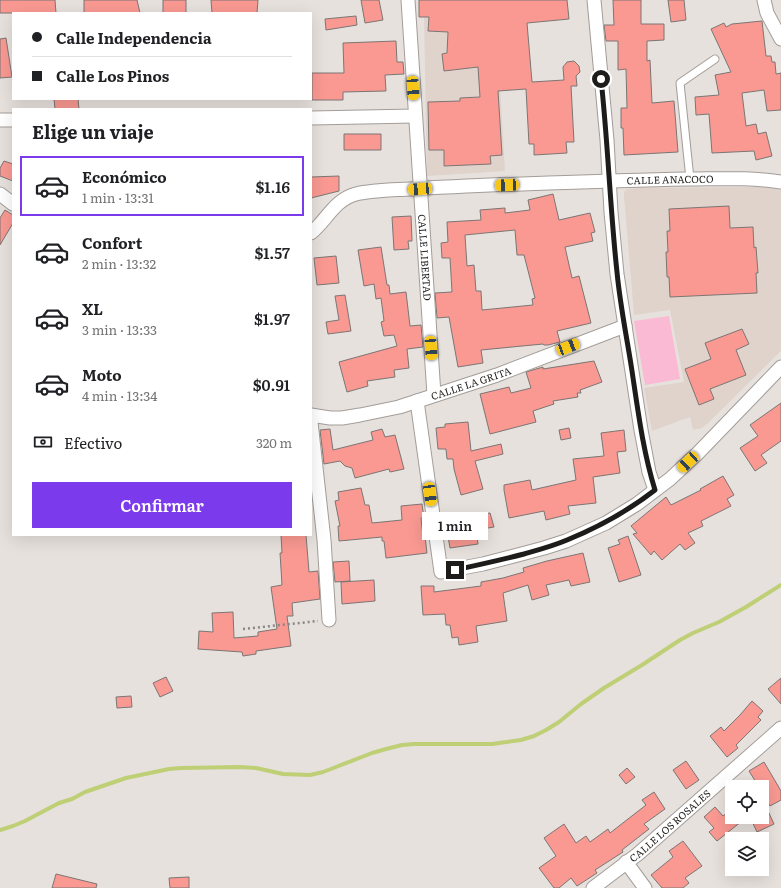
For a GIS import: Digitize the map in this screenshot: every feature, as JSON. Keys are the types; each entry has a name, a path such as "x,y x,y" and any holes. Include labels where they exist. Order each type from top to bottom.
{"street":[{"name":"CALLE LIBERTAD","path":"408,0 434,395"},
{"path":"594,0 607,140 611,212 617,274 641,430 655,490"},
{"path":"764,0 767,13 781,39"},
{"path":"312,118 415,116"},
{"path":"0,120 12,120"},
{"name":"CALLE ANACOCO","path":"312,232 333,208 342,201 357,194 377,191 463,186 690,179 746,179 781,182"},
{"path":"0,194 12,203"},
{"name":"CALLE LA GRITA","path":"312,415 342,418 383,411 497,375 625,326"},
{"path":"417,401 441,572 495,561 544,548 606,523 637,504 670,479 698,453 781,367"},
{"path":"312,431 324,540 329,620"},
{"name":"CALLE LOS ROSALES","path":"593,888 661,833 781,728"},
{"path":"626,862 645,888"}],"lane":[{"path":"690,179 680,83 715,60"}],"path":[{"path":"243,630 329,620"}],"shaded area":[{"path":"429,15 496,18 505,171 427,176 424,17 429,17"},
{"path":"764,187 781,190 781,351 702,428 693,430 690,417 652,431 644,388 684,382 670,310 634,315 624,192 627,189 639,188"},
{"path":"669,316 680,379 645,385 634,321"}],"building":[{"path":"0,0 55,0 56,12 0,13"},
{"path":"84,0 137,0 140,12 84,12"},
{"path":"163,0 186,0 186,12 163,12"},
{"path":"211,0 258,0 257,12 212,12"},
{"path":"361,0 379,0 383,20 365,23"},
{"path":"419,0 567,0 569,19 527,23 532,82 564,80 563,67 567,62 574,61 579,66 580,72 576,76 577,86 571,86 574,142 566,142 567,153 534,155 534,144 529,144 526,89 498,91 502,155 490,156 491,164 444,166 444,150 429,150 428,102 460,101 460,98 480,97 478,67 444,71 442,54 447,53 448,32 428,31 429,17 419,17"},
{"path":"613,0 641,0 641,24 664,24 664,40 647,41 647,61 650,60 652,103 674,101 678,152 624,155 623,128 621,128 621,108 627,108 626,69 618,70 618,41 606,41 604,25 614,25"},
{"path":"668,0 684,0 686,20 671,22"},
{"path":"356,16 357,25 326,30 325,19"},
{"path":"762,21 766,56 771,56 772,62 775,62 776,74 781,73 781,110 767,111 764,90 742,93 746,126 756,124 758,134 766,132 772,156 756,160 754,151 712,153 709,114 696,115 695,97 719,95 715,75 731,72 711,29 724,23 726,27 732,24"},
{"path":"6,38 12,77 0,78 0,39"},
{"path":"396,41 397,62 403,62 404,74 385,75 386,91 343,92 343,100 312,100 312,73 344,73 343,43"},
{"path":"54,100 78,100 79,108 55,108"},
{"path":"344,134 381,134 381,150 344,150"},
{"path":"4,161 12,164 12,181 0,176 0,168"},
{"path":"339,176 339,191 312,198 312,177"},
{"path":"553,194 559,220 590,213 595,232 591,233 593,241 565,247 572,278 579,276 591,323 557,331 560,342 548,345 543,344 481,350 483,363 458,367 449,317 437,318 435,293 452,292 450,258 442,258 441,243 448,242 447,222 481,220 480,210 505,208 505,213 530,210 528,200","holes":["515,230 517,255 524,255 535,298 532,299 533,305 482,310 481,291 476,291 474,265 467,266 465,235"]},
{"path":"729,206 730,228 753,227 754,248 756,247 758,273 756,273 757,293 670,297 669,277 667,277 666,252 668,252 667,231 670,231 669,209"},
{"path":"5,210 12,214 12,225 0,245 0,218"},
{"path":"411,216 412,241 408,241 409,249 394,250 392,217"},
{"path":"381,247 387,285 389,285 390,294 406,292 410,326 421,325 423,347 407,349 409,368 394,370 395,377 367,381 368,386 347,392 339,362 397,346 394,335 384,336 381,322 384,321 381,298 376,299 374,284 364,286 358,250"},
{"path":"336,256 339,283 317,285 314,258"},
{"path":"345,295 351,331 328,334 326,322 339,320 335,296"},
{"path":"742,329 749,344 736,350 746,375 710,389 714,399 699,405 685,369 711,359 705,343"},
{"path":"594,361 602,382 580,390 581,393 577,393 578,397 553,401 554,404 533,411 536,422 490,434 480,394 509,387 511,393 531,388 526,372 543,367 543,369"},
{"path":"781,403 781,441 761,455 767,463 755,471 740,448 758,436 750,425"},
{"path":"468,422 471,451 501,444 503,454 475,461 483,489 461,495 453,459 447,459 446,449 438,449 436,428 445,427 445,424"},
{"path":"569,428 571,438 561,440 559,430"},
{"path":"330,429 333,450 373,440 371,432 382,429 385,437 395,435 404,469 390,472 389,469 355,478 352,468 345,466 340,461 324,464 320,430"},
{"path":"624,430 626,451 617,452 620,473 593,477 596,503 568,506 570,514 546,520 544,511 509,518 504,485 530,480 532,490 576,480 573,459 604,456 601,433"},
{"path":"723,476 734,495 727,499 731,506 701,521 703,526 688,533 695,543 685,550 680,544 662,560 654,551 651,555 633,534 637,533 631,526 666,497 671,505 701,490 700,489"},
{"path":"361,488 365,505 369,505 372,523 402,520 401,506 422,504 424,518 421,518 427,553 386,558 384,541 382,541 382,537 339,541 338,526 340,526 335,501 339,500 338,492"},
{"path":"490,513 494,527 476,530 478,544 450,548 445,520"},
{"path":"281,536 306,536 309,572 318,571 320,599 292,603 293,616 287,616 291,646 256,651 256,654 243,656 242,652 198,649 199,631 213,632 212,613 233,612 234,638 258,636 258,632 277,629 271,587 282,585 280,553 282,553"},
{"path":"628,536 641,575 619,582 608,548 620,544 618,540"},
{"path":"583,553 590,582 571,586 569,580 546,585 549,595 532,600 528,585 503,593 507,621 476,626 478,642 459,645 458,637 452,638 450,625 446,625 445,614 423,615 421,586 434,586 434,592 481,586 481,582 524,572 523,568"},
{"path":"349,561 350,581 335,582 333,562"},
{"path":"374,580 375,601 342,604 341,582"},
{"path":"166,677 173,691 160,697 153,683"},
{"path":"781,678 781,704 768,689"},
{"path":"131,696 132,707 117,708 116,697"},
{"path":"752,701 763,711 758,717 761,720 736,745 738,748 727,757 710,736 721,727 724,731"},
{"path":"686,761 699,780 686,789 673,770"},
{"path":"764,762 781,791 781,800 770,806 769,780 755,780 749,771"},
{"path":"627,768 635,777 626,784 619,775"},
{"path":"654,792 665,809 644,824 649,829 622,850 623,852 595,870 597,873 577,886 571,878 559,888 554,888 539,868 556,856 544,838 564,824 576,843 586,836 590,842 608,829 610,833 646,805 642,800"},
{"path":"715,807 723,816 725,814 725,824 738,824 728,832 725,832 725,835 717,841 709,832 714,828 704,817"},
{"path":"769,813 774,824 757,832 753,824 769,824"},
{"path":"683,841 702,866 685,878 689,883 683,888 662,888 651,875 673,857 669,851"},
{"path":"56,874 97,884 96,888 52,888"},
{"path":"189,877 189,888 170,888 169,878"}],"waterway":[{"path":"0,830 25,821 59,803 72,799 85,792 126,778 169,769 240,767 256,768 283,774 310,775 323,772 372,753 402,745 492,744 521,740 534,736 559,722 604,688 680,640 719,622 781,585"}],"route":[{"path":"455,570 544,548 566,540 606,523 637,504 655,490 641,430 617,274 601,79"}]}
